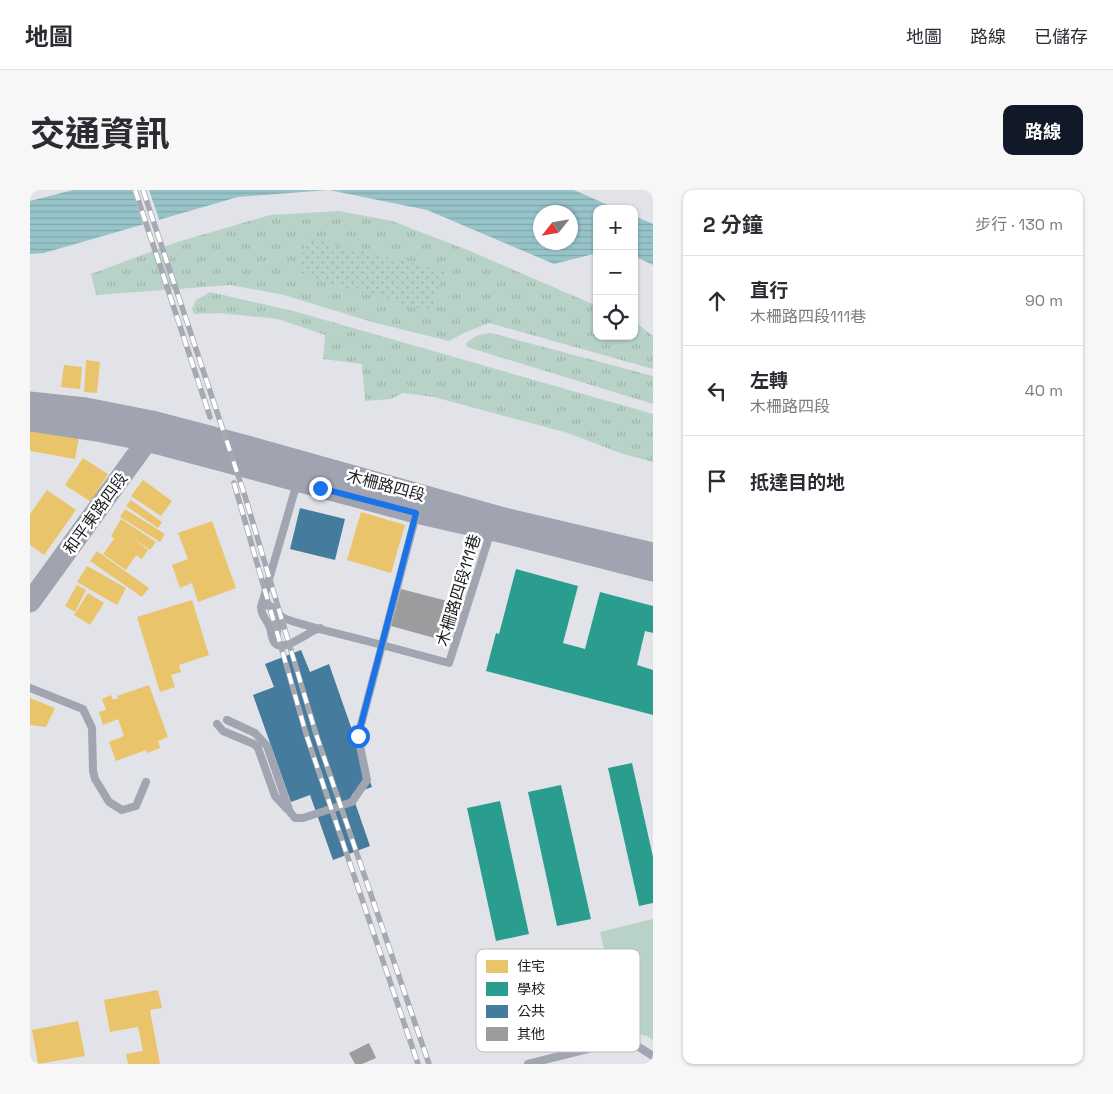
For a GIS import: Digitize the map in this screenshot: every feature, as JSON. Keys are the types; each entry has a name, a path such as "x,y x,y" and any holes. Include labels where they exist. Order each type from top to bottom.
{"main road":[{"name":"木柵路四段","path":"30,402 86,408 298,482 416,513 493,522 653,553"},
{"name":"木柵路四段","path":"30,422 97,431 149,431 493,522 653,571"},
{"name":"和平東路四段","path":"30,602 149,431"}],"lane":[{"path":"275,643 269,624 263,617 261,607 298,482"},
{"path":"217,724 223,731 254,744 258,748 276,796 295,818 299,819 352,802 367,780 358,736 416,513"},
{"name":"木柵路四段111巷","path":"382,645 449,663 493,522"},
{"path":"261,607 271,605 280,616 382,645"},
{"path":"275,643 280,616"},
{"path":"275,643 283,646 289,645 308,632 320,628"},
{"path":"30,688 83,709 92,728 92,771 109,802 122,810 136,806 146,782"},
{"path":"227,720 262,738 267,746 290,812"},
{"path":"640,1048 653,1056"},
{"path":"528,1064 576,1052"}],"green space":[{"path":"339,211 392,221 470,251 593,304 593,340 638,340 638,324 653,336 653,369 489,323 449,341 372,322 284,295 231,285 96,295 91,274 174,243 270,215"},
{"path":"306,238 445,271 430,312 298,274"},
{"path":"210,292 297,312 653,414 653,462 623,454 568,433 434,397 403,393 391,399 365,401 362,364 323,359 325,335 278,319 218,313 194,314 192,309 196,300"},
{"path":"491,333 653,376 653,404 467,347 466,344 474,337"},
{"path":"653,919 653,1040 640,1035 640,949 604,949 600,932"}],"water":[{"path":"73,190 329,190 238,197 44,253 30,254 30,201"},
{"path":"329,190 574,190 608,205 593,205 593,254 554,264 427,210"},
{"path":"638,218 653,224 653,265 638,258"}],"pier":[{"path":"132,190 149,190 160,222 144,227"}],"building: 住宅":[{"path":"86,360 100,362 97,393 84,392"},
{"path":"64,365 82,367 80,389 61,387"},
{"path":"30,428 79,437 75,459 30,451"},
{"path":"83,458 108,474 91,502 65,485"},
{"path":"143,480 172,501 161,516 131,496"},
{"path":"47,490 76,510 44,555 30,545 30,514"},
{"path":"131,500 162,522 158,528 126,506"},
{"path":"125,509 165,534 160,542 120,517"},
{"path":"361,512 405,525 391,573 347,560"},
{"path":"121,519 156,542 150,550 131,537 148,550 142,559 136,555 126,570 103,554 114,539 111,536"},
{"path":"212,521 236,588 198,602 192,583 180,588 172,565 188,559 178,533"},
{"path":"97,551 149,588 142,597 90,561"},
{"path":"87,566 126,588 117,605 77,582"},
{"path":"77,585 86,590 75,612 65,606"},
{"path":"88,593 104,603 90,625 74,615"},
{"path":"192,600 209,655 179,665 181,672 171,675 175,687 160,692 137,617"},
{"path":"149,685 168,737 158,741 160,748 147,753 146,750 116,761 109,742 124,736 118,719 103,725 99,712 106,710 102,699 111,695 113,700 118,698 117,696"},
{"path":"30,698 55,708 46,727 30,725"},
{"path":"158,990 162,1008 150,1010 160,1064 128,1064 126,1054 143,1051 138,1027 110,1032 104,1000"},
{"path":"78,1021 85,1056 38,1064 32,1030"}],"building: 學校":[{"path":"516,569 578,586 563,643 585,649 600,592 653,606 653,633 645,631 637,665 653,670 653,715 486,671 496,633 499,634"},
{"path":"632,763 653,857 653,903 639,906 608,768"},
{"path":"561,785 591,919 557,926 528,792"},
{"path":"500,801 529,934 496,941 467,808"}],"building: 公共":[{"path":"300,508 345,519 335,560 290,549"},
{"path":"301,650 310,672 329,664 372,787 352,794 370,846 333,860 310,795 291,802 253,695 274,687 265,664"}],"building: 其他":[{"path":"401,589 459,604 449,642 391,626"},
{"path":"369,1043 376,1058 362,1064 355,1064 349,1053"}],"railway":[{"path":"135,190 210,417"},
{"path":"143,190 244,493 316,734 429,1064"},
{"path":"234,483 307,737 418,1064"}],"route":[{"path":"320,488 416,513 358,736"}]}
